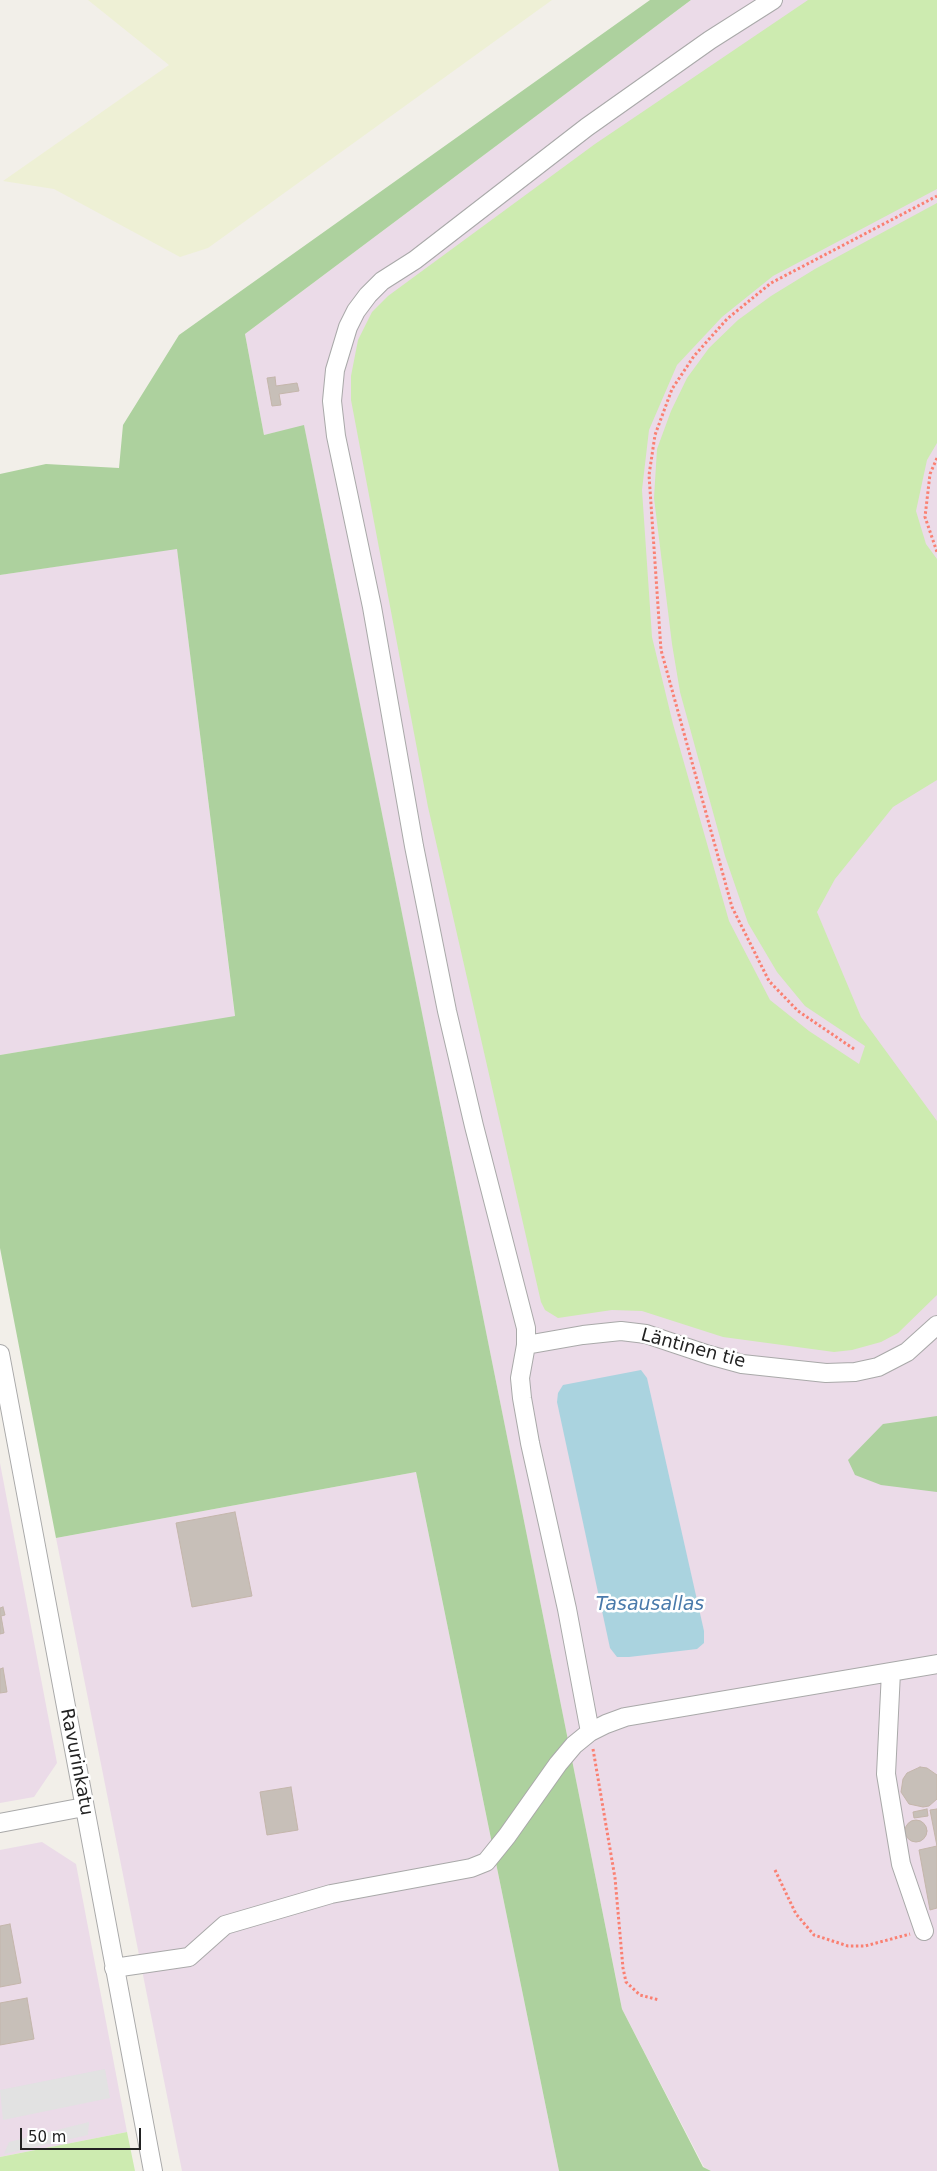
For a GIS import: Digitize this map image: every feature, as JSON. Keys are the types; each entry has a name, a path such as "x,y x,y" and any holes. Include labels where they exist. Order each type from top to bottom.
{"street":[{"path":"590,1732 567,1609 530,1443 522,1398 520,1378 526,1345 526,1328 474,1126 447,1011 414,846 372,607 336,436 332,401 335,370 348,327 356,311 382,281 415,260 595,122 710,40 773,0"},
{"name":"Läntinen tie","path":"526,1345 583,1335 621,1331 646,1334 709,1356 742,1364 826,1373 855,1372 878,1367 907,1352 937,1326"},
{"name":"Ravurinkatu","path":"0,1354 153,2171"},
{"path":"114,1968 189,1957 224,1925 331,1894 471,1868 486,1862 574,1745 590,1732 625,1717 937,1664"},
{"path":"891,1672 886,1774 900,1864 924,1931"},
{"path":"0,1823 84,1807"}],"path":[{"path":"854,1049 798,1011 768,981 732,907 661,650 649,475 655,435 672,389 694,356 727,319 771,283 937,196"},
{"path":"937,458 930,474 925,517 937,552"},
{"path":"590,1732 615,1878 623,1968 626,1982 640,1995 659,2000"},
{"path":"775,1870 796,1914 814,1935 848,1946 865,1946 924,1931"}],"shaded area":[{"path":"691,0 937,0 937,2171 711,2171 704,2167 622,2009 304,426 264,435 245,334"},
{"path":"177,548 235,1017 0,1055 0,575"},
{"path":"0,1463 57,1763 34,1797 0,1803"},
{"path":"416,1472 559,2171 182,2171 56,1538"},
{"path":"42,1842 76,1864 127,2132 0,2157 0,1850"},
{"path":"105,2069 110,2098 3,2120 0,2090"},
{"path":"89,2122 88,2135 4,2154 9,2142"}],"green space":[{"path":"88,0 552,0 208,248 180,257 54,189 3,181 169,65"},
{"path":"650,0 691,0 245,334 264,435 304,425 622,2009 703,2167 711,2171 559,2171 416,1472 56,1538 0,1248 0,1055 235,1016 177,549 0,575 0,474 46,464 119,468 123,425 179,335"},
{"path":"808,0 937,0 937,189 773,276 722,317 677,365 649,430 642,490 652,637 673,724 729,921 770,1000 809,1031 859,1064 865,1046 805,1006 777,972 748,923 725,856 680,692 672,644 654,498 657,449 671,411 687,378 709,348 738,320 771,296 815,269 937,203 937,443 927,460 916,511 926,544 937,559 937,780 893,807 835,879 817,912 861,1017 937,1121 937,1295 898,1333 881,1342 852,1350 834,1352 723,1337 642,1311 612,1310 558,1318 545,1310 541,1302 428,807 351,400 351,376 358,340 372,312 388,296 595,144"},
{"path":"937,1416 937,1492 881,1485 855,1475 848,1460 883,1424"},
{"path":"127,2132 135,2171 0,2171 0,2157"}],"water":[{"name":"Tasausallas","path":"641,1370 647,1378 704,1631 704,1643 697,1649 617,1657 610,1648 557,1402 558,1393 563,1385"}],"building":[{"path":"275,377 276,386 297,383 299,391 279,394 281,405 272,406 267,378"},
{"path":"235,1512 252,1596 192,1607 176,1523"},
{"path":"3,1607 5,1615 1,1616 4,1633 0,1634 0,1608"},
{"path":"3,1668 7,1692 0,1693 0,1669"},
{"path":"920,1767 927,1768 937,1775 937,1799 929,1806 923,1807 909,1804 901,1792 903,1779 907,1773"},
{"path":"291,1787 298,1830 267,1835 260,1792"},
{"path":"927,1809 928,1816 914,1818 913,1812"},
{"path":"937,1809 937,1846 930,1810"},
{"path":"916,1820 924,1823 927,1831 924,1839 916,1842 908,1839 905,1831 908,1823"},
{"path":"937,1846 937,1908 930,1910 919,1850"},
{"path":"10,1924 21,1983 0,1987 0,1926"},
{"path":"27,1998 34,2039 0,2045 0,2003"}]}
